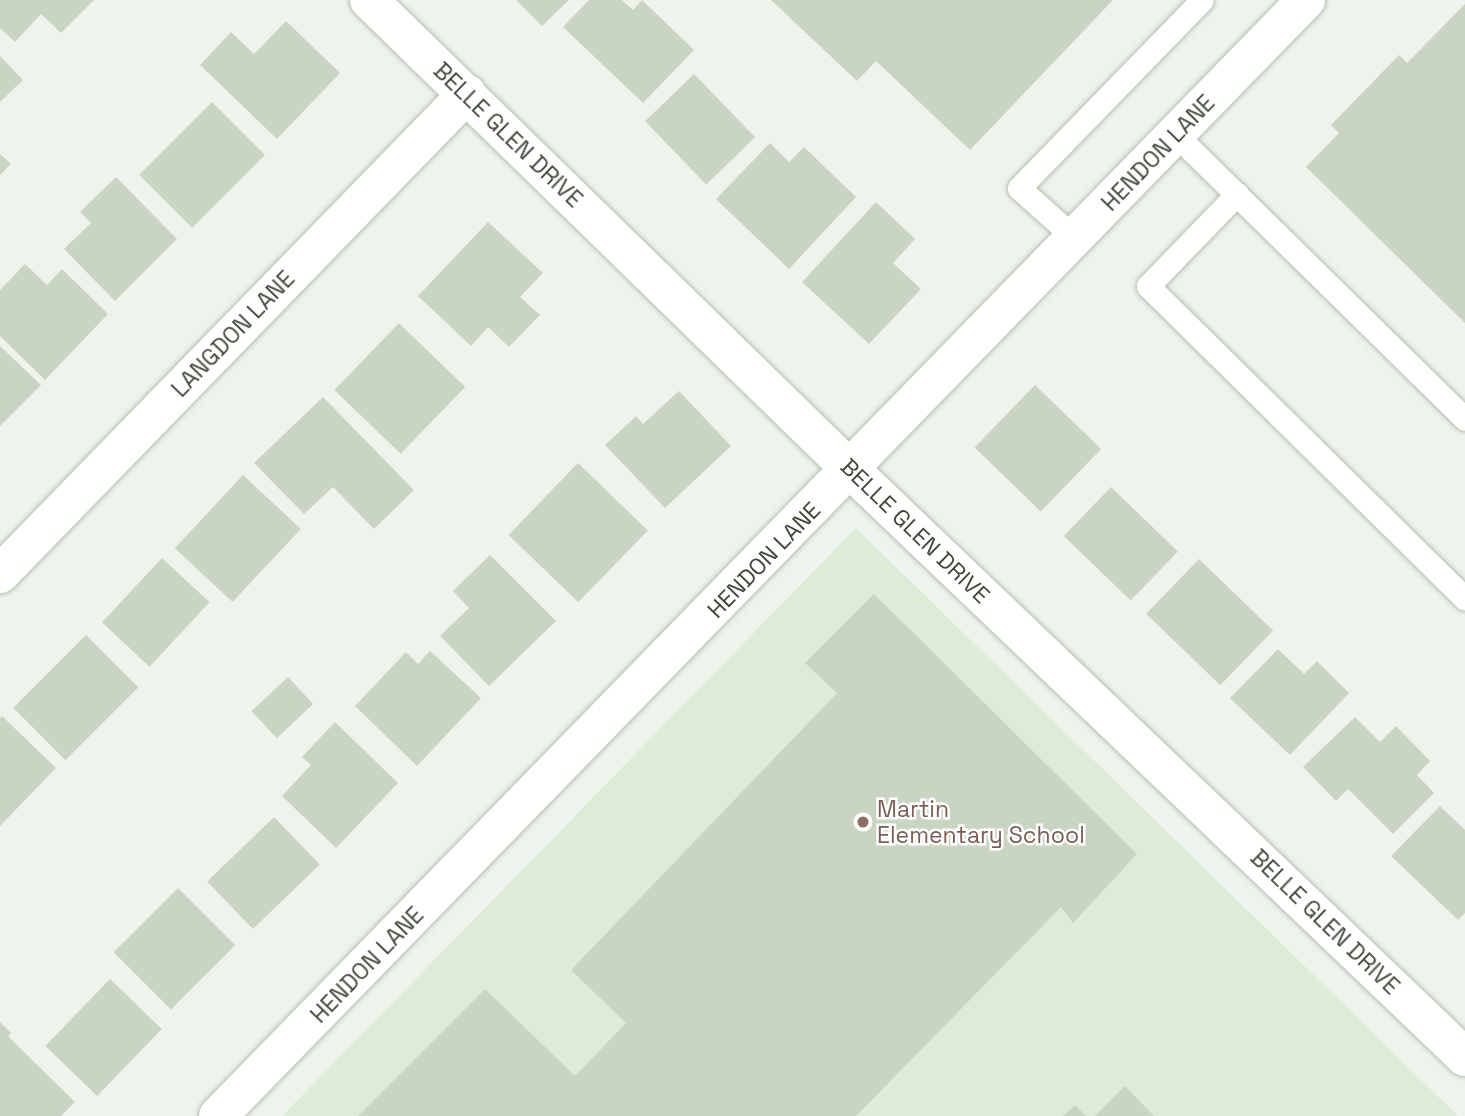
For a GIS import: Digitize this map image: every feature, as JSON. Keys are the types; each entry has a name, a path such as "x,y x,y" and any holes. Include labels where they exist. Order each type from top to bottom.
{"street":[{"name":"BELLE GLEN DRIVE","path":"369,0 852,471 1465,1057"},
{"name":"HENDON LANE","path":"218,1116 852,471 1306,0"},
{"name":"LANGDON LANE","path":"0,574 467,94"}],"lane":[{"path":"1076,239 1019,188 1202,0"},
{"path":"1176,135 1465,419"},
{"path":"1237,194 1148,285 1465,599"}],"shaded area":[{"name":"Martin Elementary School","path":"856,528 1458,1116 282,1116"}],"building":[{"path":"0,0 94,0 61,33 41,14 15,42 0,28"},
{"path":"516,0 569,0 542,26"},
{"path":"589,0 622,0 633,10 642,0 694,50 643,103 563,27"},
{"path":"771,0 1113,0 970,150 876,61 857,81"},
{"path":"1465,4 1465,323 1306,167 1339,133 1331,125 1399,55 1407,63"},
{"path":"286,21 340,73 277,139 200,65 231,32 254,54"},
{"path":"0,56 23,80 0,102"},
{"path":"694,74 755,137 706,185 645,121"},
{"path":"212,102 265,155 192,228 139,175"},
{"path":"770,143 789,162 804,147 856,197 789,269 716,199"},
{"path":"0,154 11,164 0,175"},
{"path":"116,177 177,239 115,301 64,249 91,223 80,212"},
{"path":"876,202 915,239 893,263 921,289 869,344 802,282"},
{"path":"488,222 543,273 520,297 540,315 509,347 488,327 471,346 418,296"},
{"path":"25,264 47,285 62,269 108,314 45,380 0,336 0,290"},
{"path":"399,323 465,387 401,454 334,390"},
{"path":"0,346 41,385 0,426"},
{"path":"1035,385 1101,449 1041,511 975,448"},
{"path":"679,391 731,446 665,508 605,445 636,416 643,424"},
{"path":"323,397 414,490 374,529 333,487 304,514 254,463"},
{"path":"578,463 648,530 578,602 509,535"},
{"path":"243,475 301,529 233,602 175,548"},
{"path":"1111,487 1178,552 1131,601 1064,536"},
{"path":"490,555 556,621 489,686 440,636 469,608 453,591"},
{"path":"162,558 210,602 150,667 102,622"},
{"path":"1199,559 1273,631 1220,685 1146,614"},
{"path":"874,594 1137,854 1073,923 1061,907 856,1116 358,1116 485,989 575,1076 626,1023 571,970 837,693 805,663"},
{"path":"86,635 138,687 65,760 13,708"},
{"path":"1278,649 1304,674 1317,661 1349,693 1290,755 1230,698"},
{"path":"430,651 481,698 417,766 355,706 406,652 418,664"},
{"path":"288,677 313,704 277,738 251,711"},
{"path":"2,716 56,768 0,826 0,718"},
{"path":"1355,717 1380,742 1396,726 1430,761 1417,775 1434,793 1393,834 1348,789 1336,801 1303,767"},
{"path":"335,722 398,783 336,848 282,796 311,765 302,757"},
{"path":"1440,806 1465,830 1465,913 1458,920 1391,856"},
{"path":"274,817 320,864 253,929 207,882"},
{"path":"178,888 235,945 171,1010 114,952"},
{"path":"110,979 162,1029 97,1096 45,1046"},
{"path":"0,1022 11,1033 8,1036 75,1102 61,1116 0,1116"},
{"path":"1125,1086 1154,1116 1095,1116"},
{"path":"1075,1105 1086,1116 1063,1116"}],"place":[{"name":"Martin Elementary School","path":"863,822"}]}
